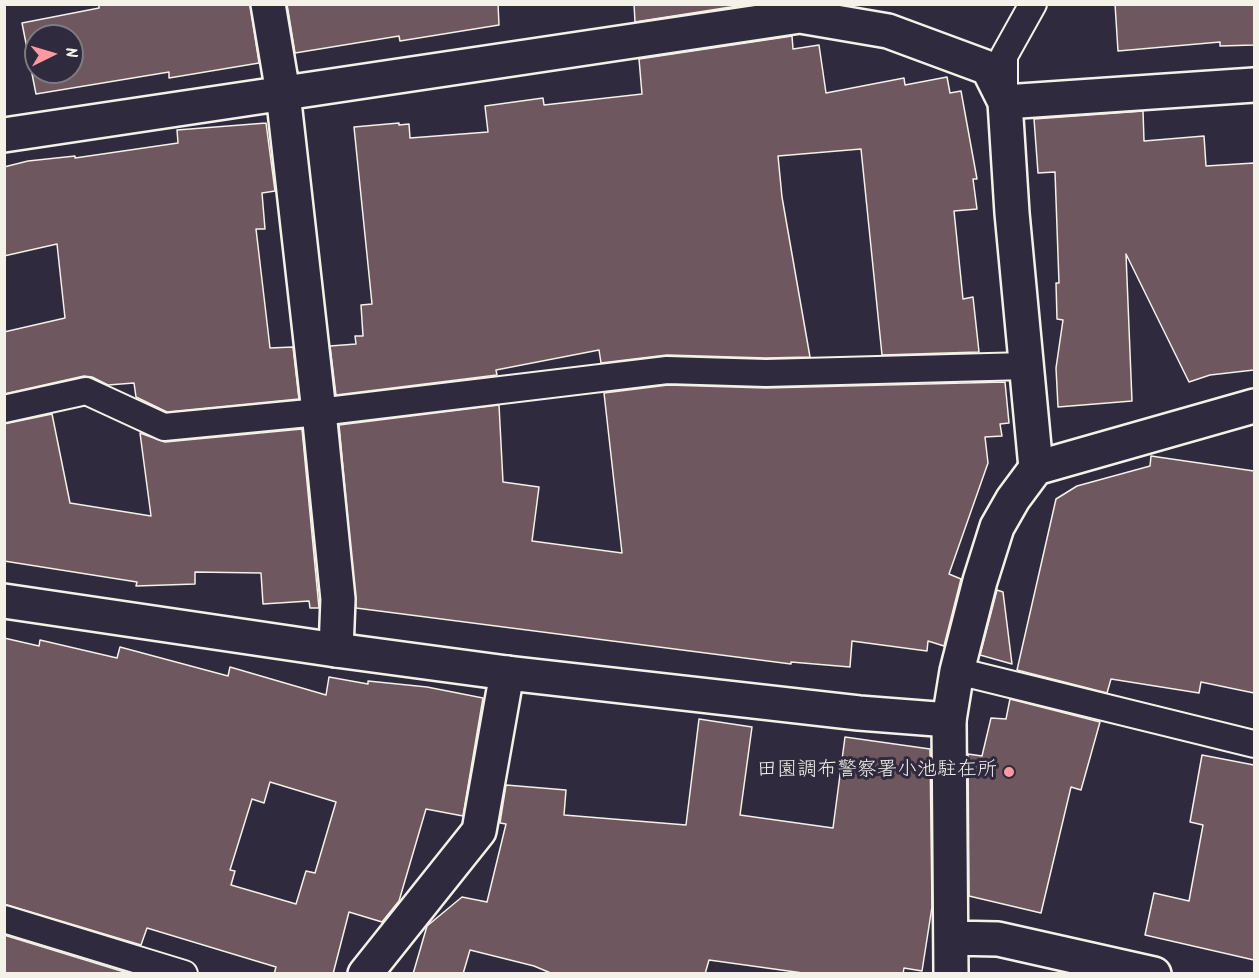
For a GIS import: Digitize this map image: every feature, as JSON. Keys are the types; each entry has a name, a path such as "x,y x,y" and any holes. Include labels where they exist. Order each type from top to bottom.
{"street":[{"path":"268,4 283,93 319,412 338,599 336,650"},
{"path":"4,135 283,93 795,10 888,31 988,68 1005,102 1012,213 1036,468"},
{"path":"1005,102 1254,85"},
{"path":"951,974 949,720 957,671 997,527 1013,499 1036,468 1254,406"},
{"path":"4,601 507,673 859,713 949,720"},
{"path":"365,974 479,831 507,673"},
{"path":"951,938 998,939 1154,974"}],"lane":[{"path":"1005,102 1004,56 1033,4"},
{"path":"4,409 86,391 164,427 319,412 667,370 766,372 1026,366"},
{"path":"957,671 1254,744"},
{"path":"4,919 184,974"}],"building":[{"path":"99,4 250,4 259,63 169,78 169,72 36,94 34,84 84,84 84,24 24,24 24,33 22,23 99,8"},
{"path":"287,4 498,4 499,25 400,41 399,36 295,53"},
{"path":"634,4 750,4 635,22"},
{"path":"1115,4 1254,4 1254,45 1220,46 1220,42 1118,51"},
{"path":"792,36 793,49 819,45 826,93 904,78 905,85 947,77 950,93 961,91 977,179 973,179 977,209 954,211 963,299 973,297 979,352 882,355 861,149 778,156 782,197 810,357 667,355 601,363 599,350 496,370 497,375 336,395 330,346 356,344 355,336 363,336 361,305 372,304 354,127 409,124 410,138 488,132 485,106 543,98 544,105 642,94 639,59"},
{"path":"1143,111 1144,141 1204,136 1206,166 1254,163 1254,370 1210,375 1189,382 1126,254 1132,401 1058,407 1056,368 1063,320 1057,319 1056,283 1059,283 1055,172 1038,173 1034,119"},
{"path":"266,123 275,191 262,193 265,229 256,229 270,348 293,347 299,399 167,412 136,397 134,383 108,385 92,377 84,376 4,394 4,332 65,318 57,244 4,256 4,167 28,161 75,156 75,158 178,143 177,130"},
{"path":"1005,382 1009,423 1000,424 1002,436 985,437 988,463 949,574 961,579 944,646 928,641 927,651 852,641 850,667 791,662 791,664 356,608 339,425 499,405 503,482 539,487 532,541 622,553 604,393 668,385 766,388"},
{"path":"52,414 70,503 151,516 140,433 165,442 302,429 319,608 310,608 309,601 263,604 261,573 195,572 195,584 136,586 137,582 4,561 4,424"},
{"path":"1151,456 1254,471 1254,693 1201,682 1199,693 1111,679 1107,693 1017,670 1056,499 1077,486 1150,466"},
{"path":"997,590 1003,592 1012,664 980,655"},
{"path":"4,638 39,646 40,640 117,658 120,647 228,676 230,667 326,695 329,677 368,684 368,681 427,687 483,698 463,816 426,809 399,901 382,922 349,912 333,974 274,974 276,967 147,928 141,945 4,904","holes":["270,782 336,802 315,873 306,871 296,904 231,885 235,871 230,870 252,799 264,803"]},
{"path":"1010,699 1100,722 1081,790 1071,787 1041,913 969,896 968,754 982,756 991,718 1006,719"},
{"path":"699,719 752,727 740,815 833,828 845,737 930,749 932,907 922,971 904,968 903,974 810,974 709,960 705,974 553,974 534,966 470,950 463,974 413,974 427,926 462,897 487,902 506,824 500,823 506,785 566,790 564,815 686,825"},
{"path":"1202,755 1254,765 1254,960 1145,935 1154,893 1189,901 1203,825 1190,822"},
{"path":"4,935 131,974 4,974"}],"place":[{"name":"田園調布警察署小池駐在所","path":"1009,772"}]}
